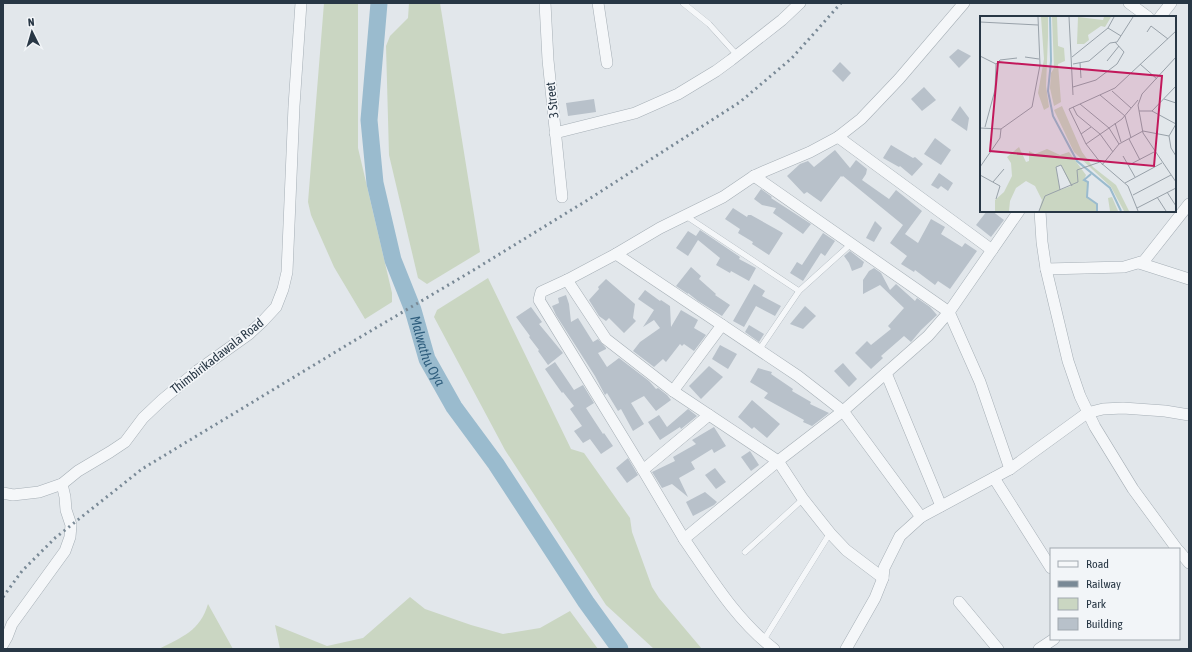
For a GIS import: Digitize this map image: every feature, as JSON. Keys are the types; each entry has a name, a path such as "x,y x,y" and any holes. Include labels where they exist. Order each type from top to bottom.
{"street":[{"name":"Thimbirikadawala Road","path":"3,493 13,495 39,492 62,484 78,471 125,442 144,418 162,400 197,371 248,334 276,307 283,289 287,272 294,106 301,3"},
{"name":"3 Street","path":"545,3 548,60 562,197"},
{"path":"598,3 607,63"},
{"path":"555,133 635,113 695,84 737,56 782,20 800,3"},
{"path":"774,649 763,641 726,600 684,540 539,300 541,292 616,254 660,228 723,197 765,170 810,152 838,137 861,119 899,79 964,3"},
{"path":"1128,3 1147,16"},
{"path":"1161,16 1171,3"},
{"path":"838,137 992,250"},
{"path":"754,176 949,312 980,382 1010,469"},
{"path":"1046,268 1124,267 1144,261 1189,204"},
{"path":"684,540 778,461 843,411 928,336 949,312 1018,212"},
{"path":"1040,212 1042,242 1046,268 1068,361 1087,413 1133,489 1175,548"},
{"path":"616,254 798,376 843,411 922,517"},
{"path":"1139,263 1189,279"},
{"path":"567,280 606,339 673,391 778,461 803,499 830,533 846,550 883,578"},
{"path":"673,391 722,325"},
{"path":"886,373 941,506"},
{"path":"846,649 875,598 883,578 884,568 900,536 922,517 1010,469 1087,413 1103,409 1123,408 1165,411 1189,415"},
{"path":"643,470 709,415"},
{"path":"994,478 1050,566"},
{"path":"3,644 12,624 65,551 70,537 71,525 66,510 62,484"},
{"path":"1180,554 1189,563"},
{"path":"959,602 998,649"},
{"path":"1040,649 1053,640"}],"lane":[{"path":"683,3 709,24 737,56"},
{"path":"686,216 799,291"},
{"path":"759,350 799,291 851,244"},
{"path":"745,552 803,499"},
{"path":"763,641 830,533"}],"green space":[{"path":"324,3 358,3 358,148 392,293 392,302 365,319 334,267 311,215 308,202"},
{"path":"409,3 440,3 480,252 427,284 418,278 389,155 386,46 390,36 408,18"},
{"path":"488,278 571,449 584,453 630,518 632,532 652,587 659,598 702,649 654,649 606,605 505,450 434,317 437,310"},
{"path":"410,597 425,609 503,634 540,628 570,611 598,649 280,649 275,625 327,646 363,638"},
{"path":"208,604 233,649 159,649 183,637 195,627 205,613"}],"building":[{"path":"958,49 971,56 959,68 949,57"},
{"path":"840,62 851,73 843,82 832,71"},
{"path":"924,87 936,100 922,111 911,99"},
{"path":"594,99 596,112 568,116 566,103"},
{"path":"960,106 969,118 967,131 951,120"},
{"path":"935,138 951,150 941,165 924,154"},
{"path":"891,145 913,158 915,157 923,164 912,176 900,166 899,167 883,158"},
{"path":"835,150 850,168 856,160 867,169 862,180 889,199 896,190 922,211 905,234 918,243 931,219 945,227 941,234 962,247 965,243 977,251 950,289 938,281 935,285 915,270 914,272 901,264 907,256 890,243 903,225 843,176 841,176 821,202 807,192 804,194 787,176 800,164 808,161 814,167"},
{"path":"939,173 953,183 948,191 941,186 938,189 931,185"},
{"path":"761,189 772,197 771,198 811,224 803,234 773,213 776,208 762,205 754,199"},
{"path":"733,208 747,217 748,215 751,215 783,233 769,255 752,244 753,242 738,233 740,229 725,219"},
{"path":"986,212 993,212 1004,220 991,237 976,225"},
{"path":"875,221 882,228 874,242 866,238"},
{"path":"700,230 740,257 739,259 756,268 749,281 716,265 720,258 698,240 688,256 676,248 688,231 696,236"},
{"path":"823,233 835,241 825,256 821,253 803,281 790,273 797,262 802,265"},
{"path":"850,251 864,262 862,267 852,271 844,256"},
{"path":"691,267 701,276 699,279 716,294 715,295 730,305 722,316 676,286"},
{"path":"874,268 881,273 890,290 896,284 915,301 917,298 930,307 937,315 911,342 904,336 881,356 883,358 871,369 855,353 867,341 871,345 891,329 888,326 904,308 880,285 863,294 863,280 869,271"},
{"path":"606,279 635,304 633,318 636,321 624,333 609,318 606,321 599,316 589,300"},
{"path":"754,284 765,291 762,296 781,306 775,316 756,306 744,327 733,321"},
{"path":"645,290 670,306 671,327 681,310 698,320 694,328 706,335 694,351 684,344 682,346 680,344 666,362 663,359 654,367 633,351 640,342 660,328 654,320 643,327 654,310 638,299"},
{"path":"566,295 569,304 571,322 578,318 593,342 598,339 606,348 598,353 607,367 619,358 649,381 656,389 658,388 667,395 671,400 656,411 644,396 631,403 644,424 633,431 621,409 618,411 607,393 605,395 595,376 556,315 552,306 559,303 558,298"},
{"path":"805,306 816,316 803,329 790,324"},
{"path":"531,307 542,322 539,324 563,353 548,365 516,317"},
{"path":"749,325 764,334 759,342 745,332"},
{"path":"720,345 737,354 728,369 712,359"},
{"path":"555,362 574,390 583,385 594,403 586,408 603,434 604,433 613,446 601,454 590,439 583,443 574,431 582,426 570,409 574,406 563,392 562,393 545,369"},
{"path":"843,363 857,379 849,387 834,371"},
{"path":"709,366 723,377 701,399 689,386"},
{"path":"758,368 772,372 771,374 793,389 792,391 811,402 810,404 829,413 812,426 764,398 768,393 750,382"},
{"path":"752,400 780,424 767,438 754,427 752,429 738,417"},
{"path":"688,409 697,416 681,429 680,427 660,440 648,422 659,415 667,427"},
{"path":"714,427 726,446 714,453 712,449 691,462 695,469 679,478 688,497 672,484 662,488 652,472 675,461 673,457 696,444 692,440"},
{"path":"750,451 759,465 751,471 741,457"},
{"path":"628,458 638,475 627,483 616,468"},
{"path":"715,468 726,482 716,489 705,475"},
{"path":"705,492 717,502 693,516 686,502"}],"waterway":[{"name":"Malwathu Oya","path":"379,3 369,120 375,183 393,260 413,310 427,359 454,407 496,464 586,602 620,649"}],"railway":[{"path":"3,597 22,571 55,538 142,469 472,271 586,201 740,102 792,58 841,3"}]}
